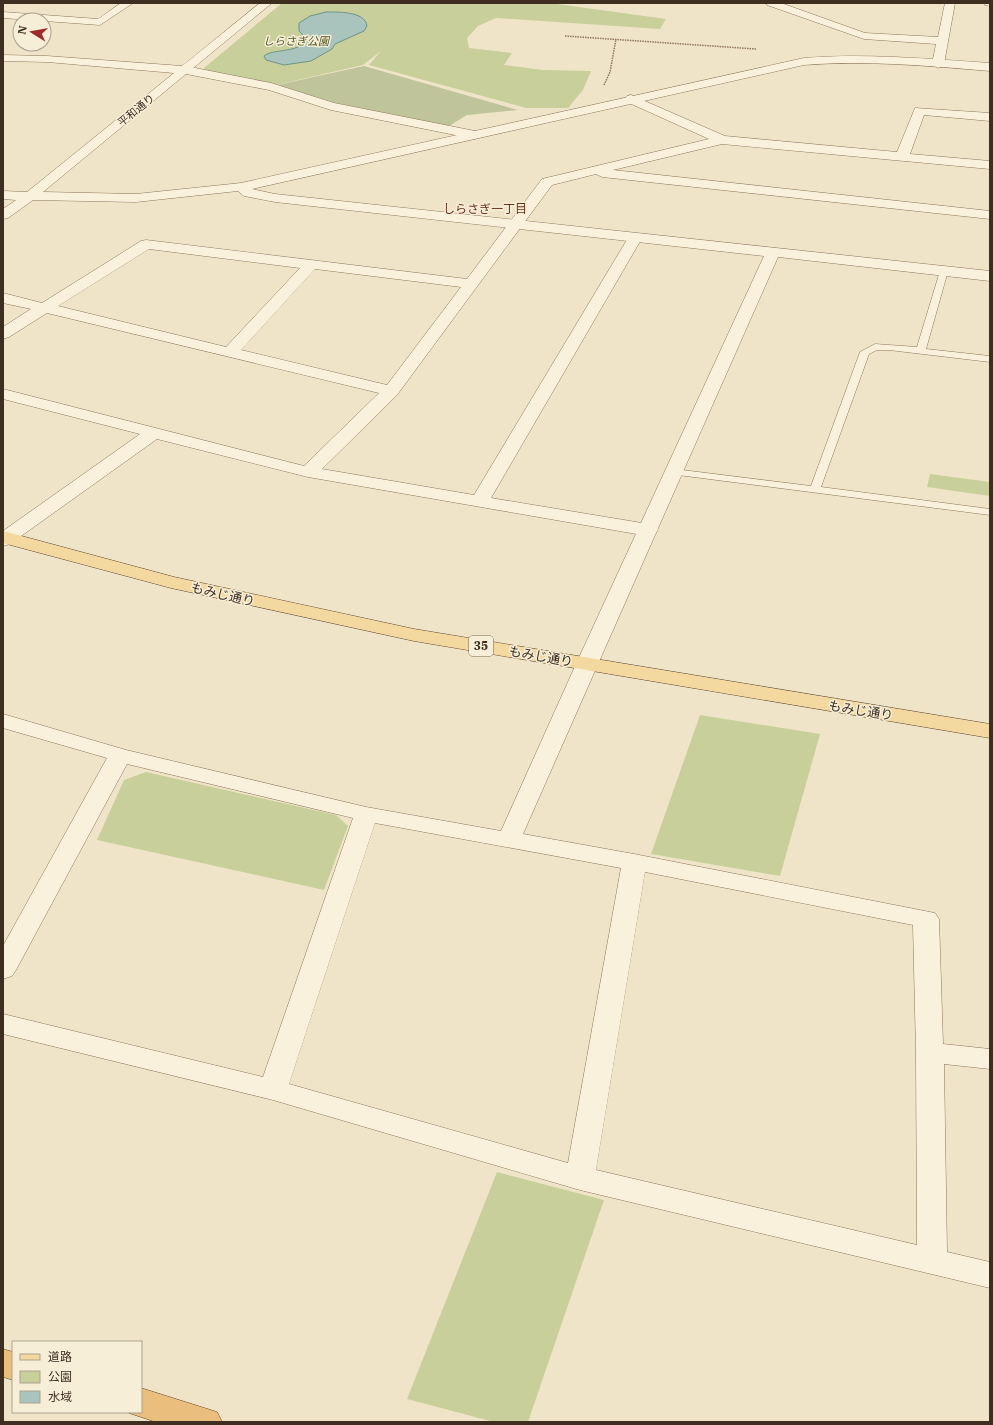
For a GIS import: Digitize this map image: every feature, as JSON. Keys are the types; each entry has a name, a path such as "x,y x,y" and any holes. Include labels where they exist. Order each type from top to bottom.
{"highway":[{"path":"142,1403 205,1422"}],"main road":[{"name":"もみじ通り","path":"4,538 171,582 270,605 414,635 990,731"}],"street":[{"path":"3,15 100,22 128,3"},
{"name":"平和通り","path":"3,215 30,196 267,3"},
{"path":"771,3 864,36 942,42"},
{"path":"938,64 950,3"},
{"path":"3,58 46,59 184,70 271,87 331,106 475,135"},
{"path":"3,195 76,198 136,198 240,187 815,60 857,59 990,68"},
{"path":"632,100 722,140 990,165"},
{"path":"902,157 919,111 990,117"},
{"path":"308,472 390,392 547,182 722,140"},
{"path":"591,172 622,177 990,216"},
{"path":"240,187 249,193 275,198 990,276"},
{"path":"480,501 635,238"},
{"path":"3,334 146,244 470,284"},
{"path":"509,840 773,253"},
{"path":"228,353 312,264"},
{"path":"3,298 390,392"},
{"path":"3,394 308,472 648,530"},
{"path":"4,538 153,433"},
{"path":"3,721 120,755 366,814 634,862 926,919 930,1052 932,1261"},
{"path":"3,970 120,755"},
{"path":"273,1090 366,814"},
{"path":"580,1178 634,862"},
{"path":"3,1024 273,1090 580,1178 990,1275"},
{"path":"930,1052 990,1059"}],"lane":[{"path":"921,351 944,271"},
{"path":"815,490 865,352 875,347 990,359"},
{"path":"674,472 990,512"}],"path":[{"path":"565,36 763,50"},
{"path":"602,90 610,72 616,40"}],"green space":[{"name":"しらさぎ公園","path":"282,3 550,3 666,19 660,29 496,18 478,26 467,38 469,48 512,53 504,65 543,70 591,71 583,90 568,108 526,108 369,65 381,51 363,65 276,85 206,71 204,68"},
{"path":"364,66 518,110 467,115 449,126 336,103 277,85"},
{"path":"930,474 990,482 990,496 927,487"},
{"path":"700,715 820,734 780,876 651,854"},
{"path":"146,772 336,815 348,826 324,890 97,840 124,780"},
{"path":"497,1172 604,1200 528,1422 494,1422 407,1399"}],"water":[{"path":"326,12 344,12 356,15 365,21 367,26 364,31 335,44 332,49 311,61 284,65 266,60 264,56 267,54 289,50 304,43 307,39 299,31 299,23 310,16"}],"district":[{"name":"しらさぎ一丁目","path":"485,209"}]}
